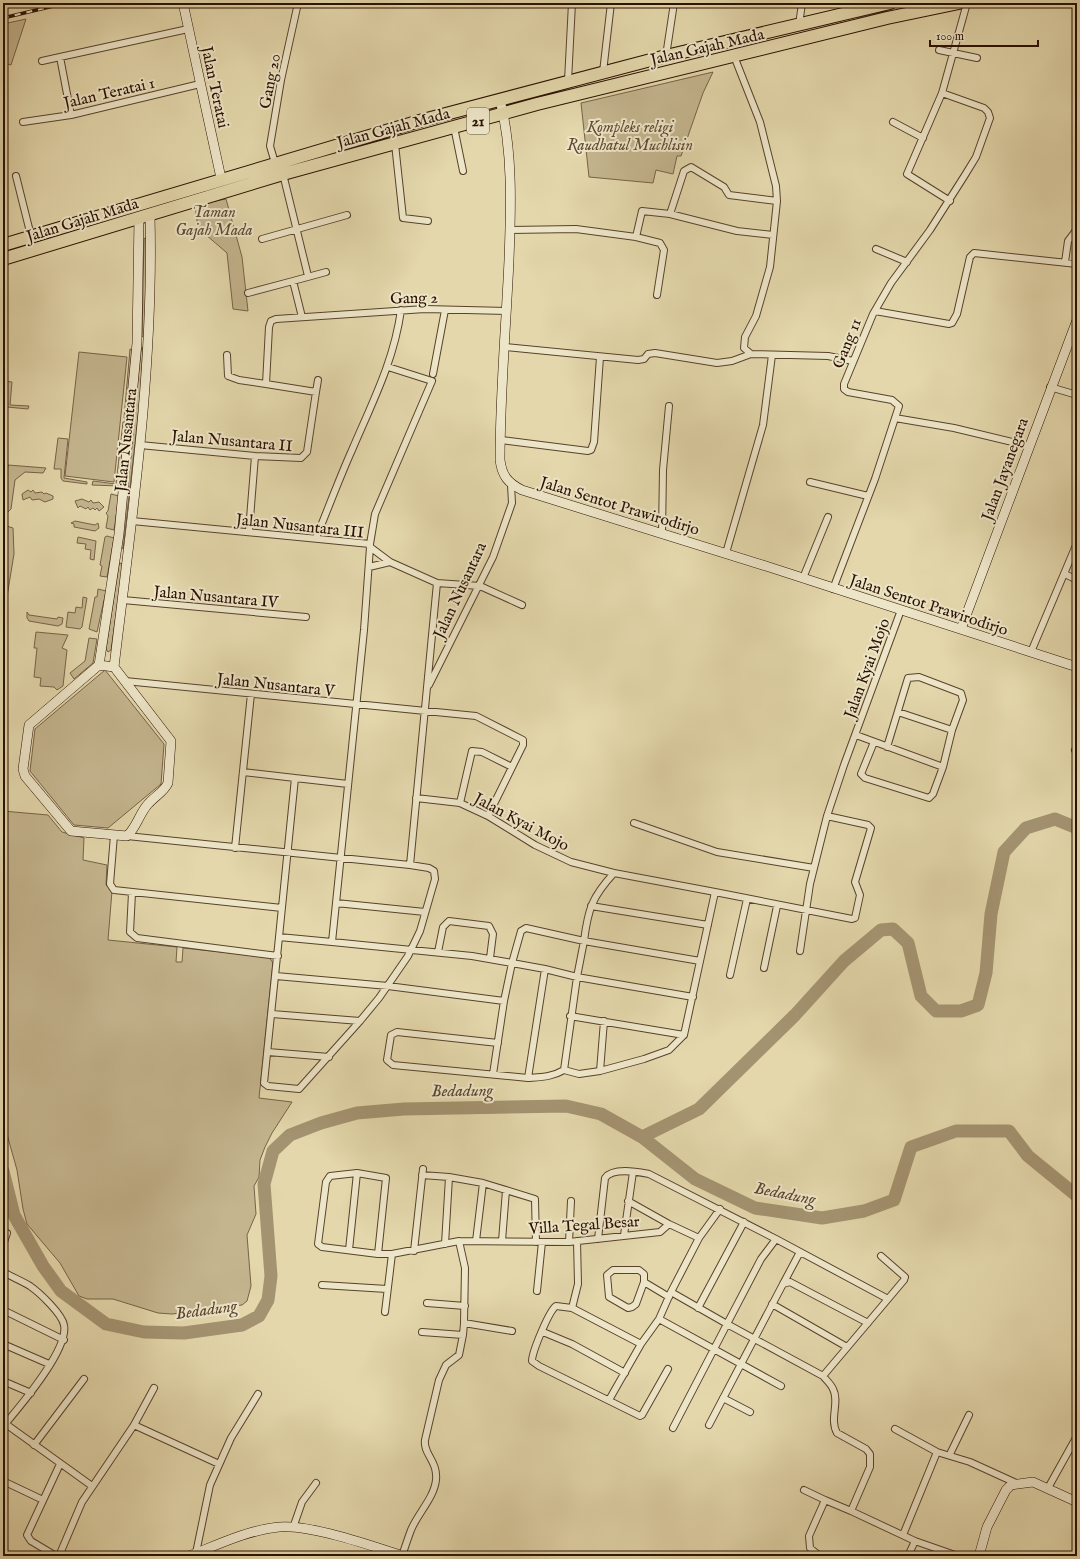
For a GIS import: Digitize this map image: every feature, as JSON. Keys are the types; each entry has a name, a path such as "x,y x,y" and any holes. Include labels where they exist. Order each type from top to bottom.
{"highway":[{"name":"Jalan Gajah Mada","path":"3,245 221,178 416,122 666,56 890,3"},
{"name":"Jalan Gajah Mada","path":"3,260 283,174 454,127 631,80 887,18 959,3"}],"street":[{"path":"3,6 13,3"},
{"name":"Jalan Teratai","path":"182,3 221,178"},
{"name":"Gang 20","path":"274,163 270,146 281,80 298,3"},
{"path":"568,81 572,3"},
{"path":"604,72 611,3"},
{"path":"666,56 674,3"},
{"path":"800,25 802,3"},
{"path":"950,201 907,175 942,93 967,3"},
{"path":"42,61 188,29"},
{"path":"940,50 977,58"},
{"path":"734,56 760,122 776,186 777,201 770,267 756,316 744,341 744,348 750,354"},
{"path":"60,57 71,115"},
{"name":"Jalan Teratai 1","path":"23,122 71,115 200,84"},
{"name":"Gang 11","path":"833,589 868,496 899,406 892,400 848,392 844,389 844,384 875,311 950,201 976,157 990,118 988,112 984,108 942,93"},
{"path":"500,100 503,114 510,184 510,230 501,467 503,474 511,484 512,503"},
{"path":"893,122 923,138"},
{"path":"454,127 463,171"},
{"path":"395,144 403,218 428,221"},
{"path":"670,214 684,171 691,167 724,187 731,196 777,201"},
{"path":"283,174 308,276"},
{"path":"16,176 31,236"},
{"path":"636,237 642,211 670,214 737,231 773,235"},
{"path":"262,239 347,215"},
{"name":"Jalan Nusantara","path":"114,667 132,521 149,344 145,217"},
{"name":"Jalan Nusantara","path":"99,665 116,554 137,343 145,217"},
{"path":"510,230 576,229 636,237 660,243 664,247 660,283 657,294"},
{"path":"1065,262 1068,241 1077,229"},
{"path":"876,250 907,262"},
{"path":"875,311 949,324 952,323 957,314 970,257 974,252 1077,264"},
{"path":"248,294 326,272"},
{"path":"293,281 302,317"},
{"path":"316,538 348,458 388,367 397,336 401,310"},
{"name":"Gang 2","path":"266,384 270,323 276,319 401,310 507,311"},
{"path":"433,374 445,310"},
{"name":"Jalan Jayanegara","path":"960,629 1077,320"},
{"path":"505,347 638,360 644,359 648,354 655,353 717,363 732,361 750,354 772,356 828,356 853,361"},
{"path":"227,356 228,376 239,380 316,392 318,380"},
{"path":"726,553 763,425 772,356"},
{"path":"501,440 588,451 591,450 595,437 600,357"},
{"path":"332,942 356,705 370,545 376,514 409,432 432,381 388,367"},
{"path":"1050,388 1077,395"},
{"name":"Jalan Nusantara II","path":"140,445 297,459 304,456 307,452 316,392"},
{"path":"662,534 663,470 669,406"},
{"path":"895,418 954,428 1029,446"},
{"path":"249,531 256,456"},
{"path":"810,482 868,496"},
{"name":"Jalan Sentot Prawirodirjo","path":"511,484 522,490 726,553 1077,667"},
{"path":"512,503 522,490"},
{"name":"Jalan Nusantara","path":"428,688 480,586 493,556 512,503"},
{"path":"803,578 828,517"},
{"name":"Jalan Nusantara III","path":"132,521 249,531 370,545 390,562 437,583 480,586 522,605"},
{"path":"1031,652 1077,543"},
{"path":"116,554 128,555"},
{"path":"369,567 390,562"},
{"path":"1065,574 1077,580"},
{"path":"410,865 437,583"},
{"name":"Jalan Nusantara IV","path":"123,600 306,617"},
{"name":"Jalan Kyai Mojo","path":"800,951 805,911 827,816 844,765 901,610"},
{"path":"127,836 134,830 145,807 166,787 168,783 171,744 170,739 114,667 99,665 29,725 23,769 25,776 71,831 287,854 410,865 429,868 434,871 434,879 420,931 411,951 388,986 360,1021 302,1087 294,1089 265,1085 264,1081 276,976 279,937 287,854 295,778"},
{"path":"874,742 861,774 865,778 929,798 933,794 943,767 952,730 963,700 963,695 960,691 916,677 906,680 887,747"},
{"name":"Jalan Nusantara V","path":"125,681 476,716 523,740 523,745 488,816"},
{"path":"235,848 251,694"},
{"path":"898,712 952,730"},
{"name":"Jalan Kyai Mojo","path":"856,735 943,767"},
{"path":"460,803 472,751 482,752 512,767"},
{"path":"243,772 348,784"},
{"name":"Jalan Kyai Mojo","path":"416,798 460,803 488,816 535,845 571,862 614,873 852,920 855,916 860,894 855,882 871,828 868,825 827,816"},
{"path":"634,822 717,852 814,868"},
{"path":"114,836 111,886 114,890 282,908"},
{"path":"564,1070 570,1016 591,906 598,891 614,873"},
{"path":"132,892 130,932 137,938 278,956"},
{"path":"498,1043 396,1032 391,1035 387,1060 393,1065 528,1078 555,1076 564,1070 579,1074 600,1071 660,1054 676,1044 684,1035 715,892"},
{"path":"730,975 747,899"},
{"path":"336,903 425,912"},
{"path":"591,906 708,925"},
{"path":"764,968 777,906"},
{"path":"438,952 443,927 449,921 489,926 493,934 490,958"},
{"path":"493,1074 504,1001 512,963 522,929 526,928 584,941 700,961"},
{"path":"279,937 490,958 577,977 693,997"},
{"path":"528,1078 545,970"},
{"path":"276,976 388,986 504,1001"},
{"path":"272,1014 360,1021"},
{"path":"570,1016 684,1035"},
{"path":"600,1071 604,1021"},
{"path":"268,1052 329,1057"},
{"path":"414,1251 423,1172 483,1183 535,1199 539,1242 537,1291"},
{"path":"624,1235 633,1172"},
{"path":"598,1239 604,1178 608,1174 633,1172 649,1174 720,1209 888,1299"},
{"path":"349,1250 357,1173 386,1178 378,1254"},
{"name":"Villa Tegal Besar","path":"357,1173 333,1175 327,1179 318,1244 322,1247 378,1254 392,1254 414,1251 459,1241 569,1242 598,1239 660,1232 669,1224"},
{"path":"445,1244 449,1177"},
{"path":"476,1241 483,1183"},
{"path":"502,1241 506,1190"},
{"path":"628,1201 669,1224 699,1238"},
{"path":"569,1242 571,1202"},
{"path":"609,1400 641,1344 659,1319 699,1238 720,1209"},
{"path":"698,1308 744,1222"},
{"path":"3,1245 7,1234"},
{"path":"673,1428 715,1351 727,1324 761,1259 776,1239"},
{"path":"193,1555 264,1529 280,1527 321,1532 403,1556 411,1529 431,1496 436,1482 437,1470 426,1449 425,1440 439,1380 446,1365 459,1355 463,1335 465,1268 459,1241"},
{"path":"572,1308 578,1284 577,1241"},
{"path":"709,1426 753,1339 800,1252"},
{"path":"385,1312 392,1254"},
{"path":"823,1376 904,1280 905,1277 881,1256"},
{"path":"639,1270 644,1274 644,1282 636,1304 632,1307 628,1308 609,1298 607,1275 611,1271 639,1270"},
{"path":"3,1272 31,1287 46,1301 63,1322 64,1340 31,1394 4,1423 92,1486"},
{"path":"644,1282 698,1308 823,1376 834,1389 833,1424 836,1433 866,1449 870,1454 870,1467 851,1512"},
{"path":"783,1284 790,1282 868,1323"},
{"path":"322,1285 387,1289"},
{"path":"427,1303 465,1306"},
{"path":"772,1304 847,1347"},
{"path":"641,1344 572,1308 556,1306 551,1310 545,1321 543,1332 533,1355 533,1363 638,1415 642,1415 668,1369"},
{"path":"3,1310 64,1340"},
{"path":"659,1319 781,1386"},
{"path":"464,1323 512,1331"},
{"path":"422,1332 463,1335"},
{"path":"543,1332 572,1344 625,1373"},
{"path":"3,1344 49,1364"},
{"path":"34,1445 84,1380"},
{"path":"3,1381 31,1394"},
{"path":"60,1464 28,1537 31,1541 58,1556 74,1518 92,1486 134,1425 154,1388"},
{"path":"193,1555 208,1492 219,1464 231,1438 258,1394"},
{"path":"723,1398 750,1412"},
{"path":"950,1454 969,1415"},
{"path":"134,1425 219,1464"},
{"path":"895,1429 938,1452 950,1454 1016,1483 1033,1482 1077,1502"},
{"path":"1048,1488 1077,1436"},
{"path":"903,1535 938,1452"},
{"path":"3,1481 43,1500"},
{"path":"293,1528 302,1502 316,1482"},
{"path":"979,1556 987,1527 1006,1490 1016,1483"},
{"path":"804,1490 915,1541 958,1556"},
{"path":"820,1556 810,1548 809,1536 825,1500"},
{"path":"908,1556 915,1541"}],"green space":[{"path":"26,19 11,65 3,63 3,24"},
{"name":"Kompleks religi Raudhatul Muchlisin","path":"713,72 703,93 681,156 677,156 673,174 656,170 653,183 589,177 581,103"},
{"name":"Taman Gajah Mada","path":"226,199 242,257 248,311 233,309 227,253 198,228 195,205"},
{"path":"146,237 147,271 144,338 142,336 144,239"},
{"path":"143,347 141,389 123,549 121,546 141,349"},
{"path":"130,349 132,350 126,418 124,418"},
{"path":"79,352 127,357 114,482 65,476"},
{"path":"3,381 12,382 10,405 29,406 28,409 7,407 4,424"},
{"path":"123,422 125,422 119,486 92,485 93,481 116,484"},
{"path":"58,438 68,439 64,478 87,482 87,484 63,481 61,478 61,469 54,469"},
{"path":"8,465 46,468 43,473 25,472 15,480 11,509 8,512 3,511"},
{"path":"28,490 31,492 33,490 35,493 46,493 53,496 53,499 45,502 39,499 32,500 30,497 23,500 22,494"},
{"path":"111,494 119,496 114,530 106,528 108,516 106,513 108,511"},
{"path":"82,499 89,502 91,500 93,503 99,502 104,507 99,511 97,508 95,510 93,508 90,510 88,507 86,509 80,506 78,508 75,501"},
{"path":"75,521 95,525 98,523 99,528 95,531 74,527 74,524 71,523"},
{"path":"3,525 13,528 14,554 3,621"},
{"path":"107,536 114,538 107,577 100,576 102,566 100,565 105,537"},
{"path":"78,537 96,541 94,560 90,559 91,550 85,549 86,544 77,543"},
{"path":"121,563 123,566 111,650 108,652 106,649 119,564"},
{"path":"98,589 106,591 97,632 89,629"},
{"path":"83,597 87,598 82,627 80,629 66,627 68,612 75,613 76,607 82,608"},
{"path":"27,612 29,615 57,619 58,617 63,618 62,624 58,626 29,621 27,618"},
{"path":"36,632 68,635 62,648 67,650 63,686 57,690 54,687 40,686 41,678 34,677 37,648 34,648"},
{"path":"89,638 97,639 93,663 74,679 70,673 85,661"},
{"path":"105,670 164,744 161,784 108,828 74,825 30,771 35,729"},
{"path":"3,811 48,815 62,832 84,838 83,860 107,865 106,885 112,891 108,940 177,947 176,962 182,962 183,948 269,957 273,963 259,1098 292,1102 272,1133 260,1160 259,1177 254,1186 256,1214 247,1235 251,1286 247,1301 242,1305 172,1314 158,1313 113,1299 87,1299 79,1296 60,1263 27,1224 23,1209 17,1170 3,1120"}],"waterway":[{"path":"642,1137 699,1109 795,1015 844,961 881,930 893,929 908,943 921,996 936,1011 961,1011 978,1005 986,973 991,914 1004,852 1026,828 1055,819 1077,828"},
{"name":"Bedadung","path":"3,1171 14,1215 43,1266 61,1291 106,1324 144,1332 184,1333 242,1325 259,1316 268,1300 271,1276 264,1184 273,1151 290,1135 321,1123 357,1113 404,1109 566,1106 601,1114 642,1137 695,1179 755,1208 822,1218 864,1211 894,1200 911,1147 956,1131 1009,1131 1028,1156 1077,1196"}],"railway":[{"path":"3,18 66,3"}]}
